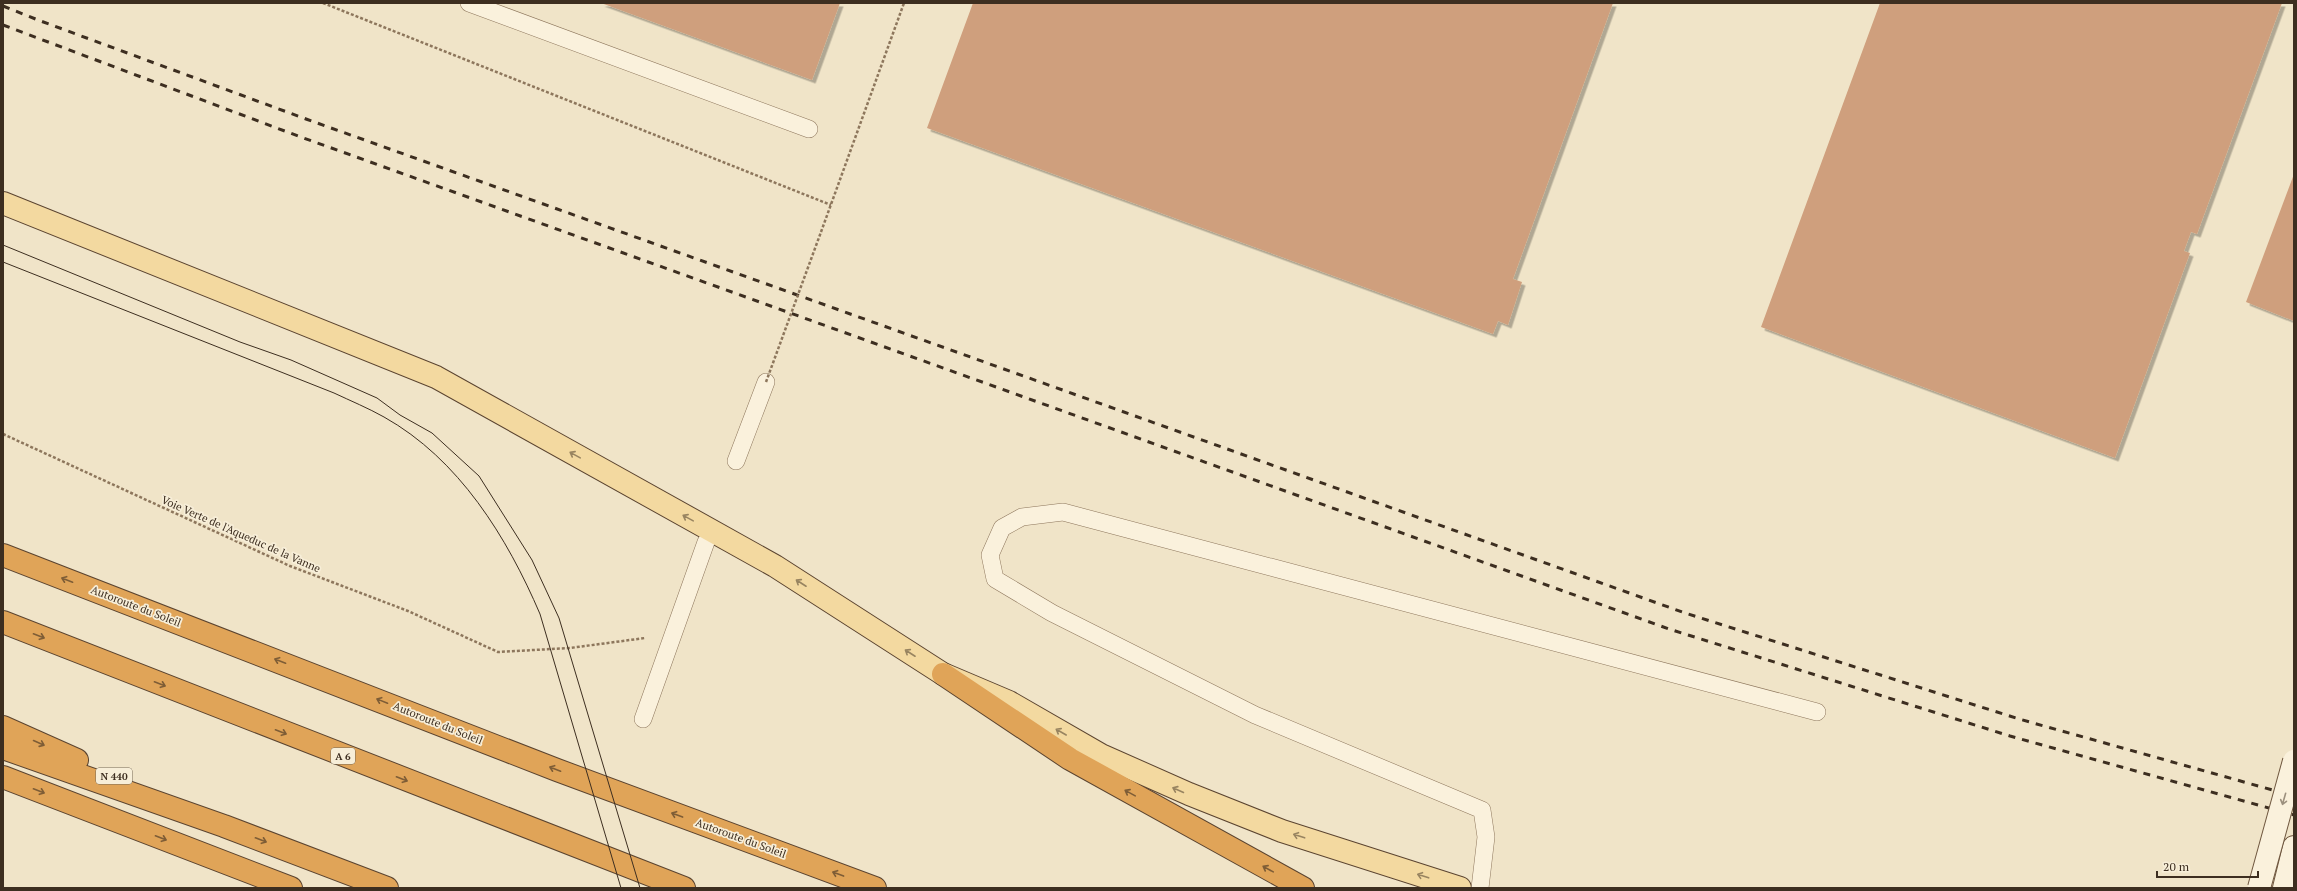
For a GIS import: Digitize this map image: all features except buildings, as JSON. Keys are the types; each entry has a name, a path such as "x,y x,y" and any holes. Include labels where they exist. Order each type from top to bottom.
{"highway":[{"name":"Autoroute du Soleil","path":"3,555 557,770 875,888"},
{"name":"A 6","path":"3,622 684,888"},
{"path":"943,674 1070,759 1303,888"},
{"name":"N 440","path":"3,727 224,826 388,888"},
{"path":"3,748 224,826"},
{"path":"3,777 291,888"}],"main road":[{"path":"3,203 436,377 775,566 943,674 1009,702 1101,755 1189,794 1282,831 1460,888"},
{"path":"2259,888 2294,761"},
{"path":"2284,888 2294,847"}],"lane":[{"path":"469,3 809,129"},
{"path":"736,461 766,382"},
{"path":"1480,888 1486,836 1482,810 1255,715 1052,613 995,579 990,555 1002,528 1022,517 1063,512 1817,712"},
{"path":"642,720 706,542"}],"path":[{"path":"323,3 830,205"},
{"path":"766,382 904,3"},
{"name":"Voie Verte de l'Aqueduc de la Vanne","path":"3,434 290,566 408,611 498,652 570,648 673,634"}],"tram line":[{"path":"3,245 240,342 291,360 377,398 400,415 432,433 479,476 532,560 559,618 640,888"},
{"path":"3,262 334,393 366,408 384,417 411,434 458,477 478,502 496,529 527,585 540,614 621,888"}],"railway":[{"path":"3,6 306,119 1685,613 2019,719 2294,796"},
{"path":"3,25 298,136 1669,629 2010,736 2294,815"}]}
